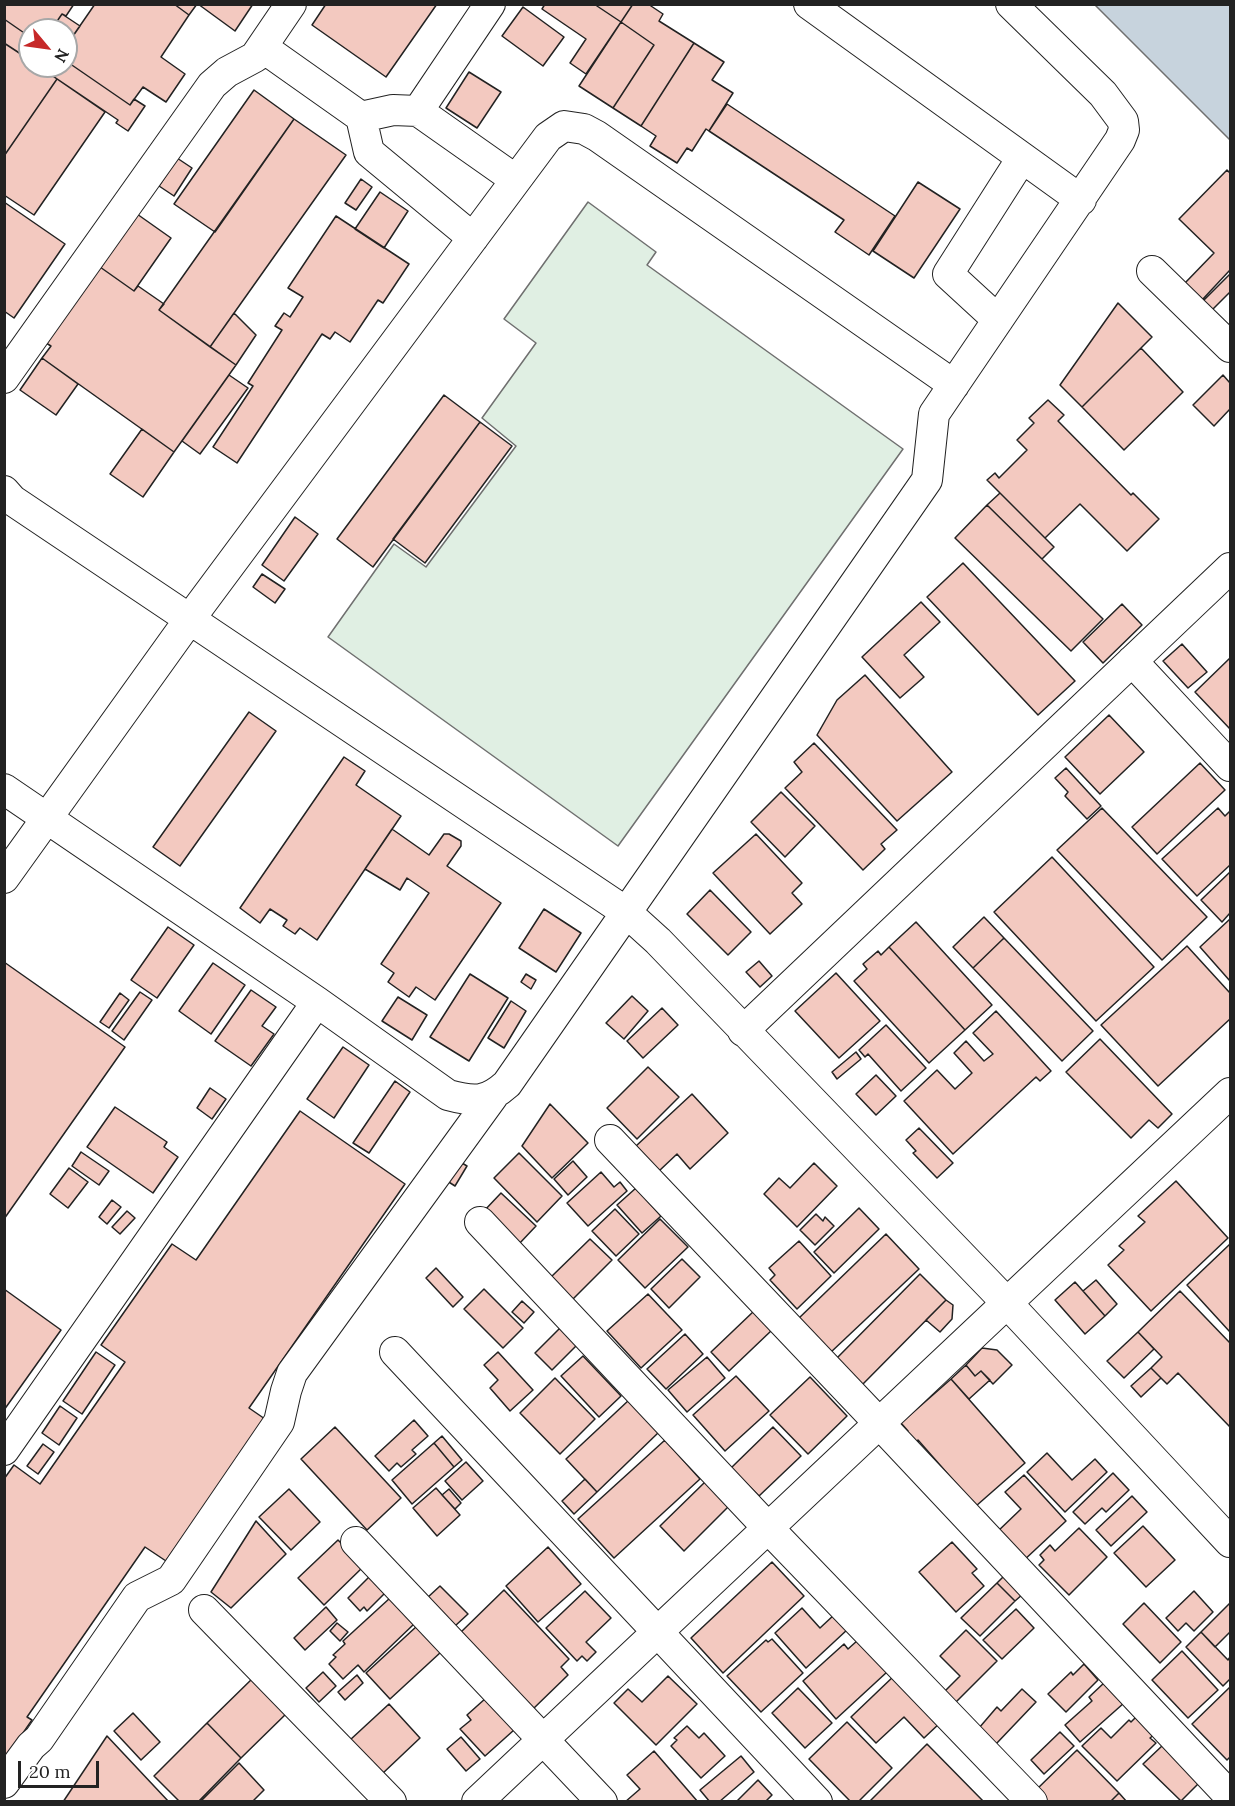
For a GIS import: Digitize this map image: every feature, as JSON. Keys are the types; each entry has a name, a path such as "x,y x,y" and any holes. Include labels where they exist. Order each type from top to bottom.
{"street":[{"path":"8,365 212,86 226,72 255,57 291,4"},
{"path":"418,111 490,4"},
{"path":"809,4 1081,200"},
{"path":"4,1783 31,1746 39,1739 137,1597 171,1580 279,1422 292,1373 493,1096 507,1084 927,480 934,414 1120,140 1124,130 1123,121 1102,94 1011,4"},
{"path":"262,47 361,117 369,152 473,238"},
{"path":"361,117 393,110 418,111 516,180"},
{"path":"4,878 189,620 548,137 564,126 591,132 954,386"},
{"path":"998,320 948,274 1022,158"},
{"path":"1152,271 1230,347"},
{"path":"7,500 626,912 658,941 1007,1303 1230,1542"},
{"path":"743,1031 1230,568"},
{"path":"1132,661 1230,766"},
{"path":"4,789 317,1002 448,1095 479,1100 493,1096"},
{"path":"4,1450 317,1002"},
{"path":"477,1802 1230,1093"},
{"path":"610,1140 879,1423 1222,1792"},
{"path":"480,1222 768,1528 1032,1802"},
{"path":"395,1352 817,1802"},
{"path":"356,1542 602,1802"},
{"path":"204,1610 392,1802"}],"green space":[{"path":"588,202 656,252 647,265 903,449 618,846 328,637 394,544 426,567 516,446 482,418 536,343 504,319"}],"shaded area":[{"path":"1095,5 1230,5 1230,140"}],"building":[{"path":"4,4 74,4 66,16 62,14 59,18 18,18 18,29 4,19"},
{"path":"95,4 174,4 189,15 161,57 185,74 166,102 143,87 130,105 78,69 78,29"},
{"path":"174,4 197,4 189,15"},
{"path":"198,4 253,4 235,31"},
{"path":"326,4 437,4 386,77 312,25"},
{"path":"545,4 594,4 621,22 586,74 570,63 586,39 542,9"},
{"path":"594,4 633,4 621,22"},
{"path":"633,4 648,4 663,14 659,21 694,43 641,126 613,108 654,45 621,22"},
{"path":"523,7 564,37 543,66 502,36"},
{"path":"4,19 18,29 18,52 4,43"},
{"path":"621,22 654,45 613,108 579,86"},
{"path":"4,43 18,52 18,78 57,79 4,156"},
{"path":"694,43 724,62 712,80 733,93 709,131 706,129 692,151 687,148 677,163 650,146 656,136 641,126"},
{"path":"78,69 130,105 134,99 145,106 128,131 116,123 118,120 56,78 78,78"},
{"path":"469,72 501,92 477,128 446,108"},
{"path":"57,79 105,112 34,215 4,195 4,156"},
{"path":"254,90 294,119 215,232 174,204"},
{"path":"727,104 895,216 869,255 835,232 844,220 709,131"},
{"path":"294,119 346,155 210,347 159,310"},
{"path":"177,158 192,168 174,196 159,186"},
{"path":"1227,170 1230,173 1230,270 1202,300 1185,283 1214,253 1179,219"},
{"path":"361,179 372,187 356,210 345,203"},
{"path":"918,182 960,209 914,278 873,251"},
{"path":"380,192 408,211 384,248 355,229"},
{"path":"4,202 65,244 14,318 4,311"},
{"path":"137,214 171,238 134,291 100,267"},
{"path":"336,216 409,264 383,303 378,300 350,342 335,332 330,339 322,334 237,463 213,447 253,386 248,383 282,330 275,326 284,313 290,317 303,297 288,288"},
{"path":"100,267 134,291 138,286 164,304 159,310 236,365 174,452 42,358 51,346 46,343"},
{"path":"1230,274 1230,295 1229,293 1212,310 1203,301"},
{"path":"1118,303 1152,337 1082,407 1060,385"},
{"path":"234,313 256,335 236,365 210,347"},
{"path":"1141,348 1183,392 1124,450 1082,407"},
{"path":"42,358 78,384 56,415 20,390"},
{"path":"229,375 248,388 200,454 182,441"},
{"path":"1223,375 1230,383 1230,409 1214,426 1193,405"},
{"path":"444,395 480,422 373,567 337,539"},
{"path":"1048,400 1064,415 1058,421 1131,495 1133,493 1159,519 1127,551 1080,504 1045,538 987,480 995,473 999,478 1027,450 1017,440 1034,423 1029,418"},
{"path":"480,422 512,446 425,563 393,539"},
{"path":"142,429 174,452 143,497 110,474"},
{"path":"1000,493 1054,547 1042,559 987,505"},
{"path":"987,505 1103,619 1071,651 955,538"},
{"path":"295,517 318,534 284,581 262,565"},
{"path":"963,563 1075,681 1038,715 927,597"},
{"path":"262,574 285,589 275,603 253,587"},
{"path":"921,602 940,622 904,655 924,677 900,698 862,657"},
{"path":"1122,604 1142,625 1103,663 1083,642"},
{"path":"1182,644 1207,672 1188,688 1163,661"},
{"path":"1230,658 1230,729 1195,692"},
{"path":"865,675 952,772 897,821 817,735 837,700"},
{"path":"249,712 276,731 180,866 153,847"},
{"path":"1109,715 1144,752 1100,794 1065,757"},
{"path":"814,743 897,830 881,844 885,849 863,870 785,788 802,772 794,762"},
{"path":"344,757 365,771 356,785 401,816 317,940 300,928 295,934 283,926 287,920 270,909 260,923 240,908"},
{"path":"1200,763 1225,790 1157,854 1132,827"},
{"path":"1066,768 1101,806 1087,819 1065,796 1068,792 1055,778"},
{"path":"781,792 815,826 785,857 751,822"},
{"path":"1102,808 1207,917 1162,960 1057,850"},
{"path":"1218,808 1225,816 1230,811 1230,865 1197,896 1162,859"},
{"path":"392,829 429,855 444,834 449,834 461,841 461,846 447,866 501,903 435,1000 416,987 409,997 388,982 394,973 381,964 429,893 407,878 400,890 365,869"},
{"path":"756,834 802,883 792,893 802,904 770,934 713,873"},
{"path":"1052,857 1154,967 1096,1021 994,912"},
{"path":"1230,872 1230,913 1222,922 1201,900"},
{"path":"710,890 751,932 728,955 687,914"},
{"path":"544,909 581,933 556,972 519,948"},
{"path":"984,917 1004,938 973,968 953,947"},
{"path":"1230,919 1230,981 1200,947"},
{"path":"916,922 992,1005 965,1030 889,947"},
{"path":"168,927 194,945 157,998 131,980"},
{"path":"1004,938 1093,1031 1062,1061 973,968"},
{"path":"1187,946 1230,993 1230,1019 1158,1086 1101,1025"},
{"path":"889,947 965,1030 929,1063 854,981 867,969 863,964 878,951 881,955"},
{"path":"759,961 772,976 760,987 746,972"},
{"path":"4,962 125,1047 4,1219"},
{"path":"213,963 245,985 211,1034 179,1011"},
{"path":"836,973 880,1021 839,1058 795,1011"},
{"path":"470,974 508,998 469,1061 430,1037"},
{"path":"526,974 536,980 531,989 521,982"},
{"path":"251,990 276,1007 262,1026 274,1034 251,1066 215,1041"},
{"path":"140,992 152,1000 124,1040 112,1031"},
{"path":"120,993 129,1000 109,1028 100,1022"},
{"path":"632,996 648,1011 624,1039 606,1023"},
{"path":"398,997 427,1015 412,1040 382,1021"},
{"path":"511,1001 526,1011 504,1048 488,1038"},
{"path":"662,1008 678,1025 643,1058 627,1041"},
{"path":"996,1011 1051,1071 1040,1081 1036,1077 953,1154 904,1101 937,1070 955,1089 972,1073 954,1053 966,1041 984,1061 993,1054 973,1033"},
{"path":"886,1025 926,1068 901,1091 868,1054 865,1057 859,1050"},
{"path":"1100,1039 1172,1114 1158,1128 1149,1120 1131,1138 1066,1072"},
{"path":"343,1047 369,1065 334,1118 307,1099"},
{"path":"856,1052 861,1059 837,1079 832,1072"},
{"path":"648,1067 679,1097 637,1139 607,1108"},
{"path":"876,1075 896,1096 876,1115 856,1094"},
{"path":"395,1081 410,1092 369,1153 353,1143"},
{"path":"210,1088 226,1099 212,1119 197,1108"},
{"path":"692,1094 728,1133 690,1169 677,1154 659,1171 636,1146"},
{"path":"550,1104 588,1143 552,1178 522,1146"},
{"path":"115,1107 167,1142 164,1147 178,1157 153,1193 87,1147"},
{"path":"300,1111 405,1184 249,1408 265,1419 166,1561 145,1547 27,1717 32,1720 5,1759 4,1479 14,1465 40,1484 125,1362 101,1345 172,1244 196,1260"},
{"path":"919,1128 953,1163 937,1178 913,1153 916,1151 906,1140"},
{"path":"81,1152 109,1171 99,1185 72,1166"},
{"path":"519,1153 562,1196 537,1222 494,1178"},
{"path":"457,1160 467,1166 455,1186 444,1179"},
{"path":"573,1161 587,1177 568,1195 554,1179"},
{"path":"814,1163 837,1186 797,1227 764,1194 779,1178 790,1188"},
{"path":"69,1168 88,1182 68,1208 50,1194"},
{"path":"601,1172 614,1187 620,1182 627,1191 588,1226 567,1203"},
{"path":"1176,1181 1228,1238 1151,1311 1108,1265 1124,1250 1119,1246 1145,1222 1138,1216"},
{"path":"636,1188 661,1216 642,1233 617,1205"},
{"path":"501,1193 536,1226 518,1245 483,1212"},
{"path":"112,1200 121,1207 107,1224 99,1217"},
{"path":"859,1208 879,1229 834,1273 814,1252"},
{"path":"615,1209 639,1234 616,1256 592,1231"},
{"path":"127,1211 135,1218 120,1234 112,1227"},
{"path":"816,1214 823,1221 825,1217 834,1226 815,1245 800,1230"},
{"path":"660,1219 688,1247 645,1288 618,1260"},
{"path":"886,1234 919,1269 830,1353 798,1319"},
{"path":"590,1239 612,1260 572,1300 550,1278"},
{"path":"799,1241 831,1276 797,1309 770,1280 775,1275 769,1268"},
{"path":"1230,1244 1230,1332 1187,1285"},
{"path":"682,1259 700,1277 669,1308 651,1289"},
{"path":"436,1268 463,1297 453,1307 426,1278"},
{"path":"920,1274 946,1300 861,1386 835,1360"},
{"path":"1096,1280 1117,1304 1105,1316 1083,1291"},
{"path":"1075,1282 1105,1316 1085,1334 1055,1300"},
{"path":"4,1289 61,1330 4,1410"},
{"path":"484,1289 523,1328 503,1348 464,1309"},
{"path":"1180,1291 1230,1343 1230,1427 1178,1373 1167,1384 1151,1368 1162,1357 1138,1332"},
{"path":"648,1294 682,1330 641,1368 607,1331"},
{"path":"946,1300 953,1305 952,1319 940,1332 926,1320"},
{"path":"522,1301 534,1312 524,1323 512,1312"},
{"path":"754,1311 772,1330 729,1371 711,1352"},
{"path":"560,1328 577,1345 552,1370 535,1353"},
{"path":"1138,1332 1154,1349 1124,1378 1107,1361"},
{"path":"685,1334 703,1354 666,1389 647,1369"},
{"path":"982,1348 997,1350 1012,1365 993,1384 981,1371 975,1376 966,1365"},
{"path":"96,1352 115,1365 82,1414 63,1401"},
{"path":"498,1352 533,1390 510,1411 490,1388 498,1380 484,1365"},
{"path":"583,1356 621,1396 599,1417 561,1376"},
{"path":"707,1357 725,1378 687,1412 668,1390"},
{"path":"966,1365 975,1376 981,1371 990,1380 969,1399 951,1379"},
{"path":"1151,1368 1161,1378 1141,1397 1131,1386"},
{"path":"736,1376 769,1411 725,1451 693,1415"},
{"path":"810,1377 847,1416 808,1454 770,1415"},
{"path":"555,1378 595,1419 560,1454 520,1413"},
{"path":"951,1379 1025,1463 976,1506 918,1440 912,1445 903,1435 908,1431 901,1423"},
{"path":"629,1400 659,1432 597,1492 566,1459"},
{"path":"60,1406 77,1418 59,1445 42,1433"},
{"path":"414,1420 428,1436 412,1450 416,1454 401,1467 397,1463 389,1471 375,1456"},
{"path":"335,1427 401,1498 367,1530 301,1459"},
{"path":"773,1427 801,1456 759,1496 731,1468"},
{"path":"442,1436 462,1460 454,1467 434,1443"},
{"path":"665,1440 700,1479 614,1558 578,1519"},
{"path":"434,1443 454,1467 412,1504 392,1480"},
{"path":"43,1444 54,1452 38,1474 27,1466"},
{"path":"1047,1453 1072,1480 1095,1459 1107,1472 1065,1512 1027,1472"},
{"path":"466,1462 483,1481 462,1500 445,1481"},
{"path":"1113,1473 1129,1490 1106,1512 1102,1508 1085,1524 1073,1512"},
{"path":"1024,1475 1066,1521 1022,1562 996,1533 1021,1509 1005,1492"},
{"path":"585,1479 597,1492 574,1514 562,1501"},
{"path":"705,1482 729,1506 684,1551 660,1526"},
{"path":"436,1488 460,1515 437,1536 413,1508"},
{"path":"289,1489 320,1522 291,1550 259,1517"},
{"path":"449,1489 461,1503 455,1509 442,1495"},
{"path":"1132,1496 1147,1512 1111,1546 1096,1530"},
{"path":"256,1521 286,1554 231,1608 211,1592"},
{"path":"1143,1526 1175,1560 1146,1587 1114,1553"},
{"path":"1079,1528 1107,1557 1069,1595 1039,1565 1044,1560 1040,1555 1050,1545 1055,1551"},
{"path":"338,1540 364,1566 324,1605 298,1578"},
{"path":"952,1542 977,1569 972,1573 984,1586 956,1612 919,1572"},
{"path":"548,1547 581,1584 538,1622 506,1586"},
{"path":"772,1562 804,1596 723,1673 691,1638"},
{"path":"1005,1575 1023,1594 1015,1601 997,1583"},
{"path":"370,1576 386,1592 367,1611 364,1607 360,1611 348,1598"},
{"path":"997,1583 1015,1601 980,1636 961,1618"},
{"path":"440,1586 468,1614 455,1626 427,1598"},
{"path":"504,1590 569,1659 561,1667 568,1675 533,1709 460,1633"},
{"path":"585,1591 611,1618 586,1642 596,1652 587,1661 582,1656 577,1661 546,1628"},
{"path":"1194,1591 1213,1612 1194,1631 1186,1623 1178,1631 1166,1618"},
{"path":"390,1598 414,1624 364,1672 358,1665 343,1679 329,1664 336,1657 333,1655 345,1644 343,1641"},
{"path":"1144,1603 1181,1642 1160,1663 1123,1624"},
{"path":"1230,1603 1230,1632 1215,1647 1201,1632"},
{"path":"326,1607 337,1620 305,1650 294,1638"},
{"path":"802,1608 820,1628 835,1614 848,1629 806,1668 775,1633"},
{"path":"1016,1609 1034,1628 1002,1659 983,1640"},
{"path":"337,1623 348,1632 340,1641 330,1631"},
{"path":"417,1626 441,1652 390,1699 366,1673"},
{"path":"966,1630 997,1661 956,1702 945,1691 960,1676 940,1656"},
{"path":"1201,1632 1228,1660 1230,1657 1230,1679 1223,1686 1186,1647"},
{"path":"772,1639 803,1673 761,1712 727,1676 766,1640 768,1642"},
{"path":"858,1640 887,1672 836,1719 803,1681 844,1644 848,1649"},
{"path":"1182,1651 1218,1690 1188,1718 1152,1680"},
{"path":"1084,1664 1098,1680 1066,1712 1048,1694 1071,1672 1073,1675"},
{"path":"323,1672 336,1686 319,1702 306,1688"},
{"path":"896,1674 941,1722 924,1738 904,1717 876,1743 851,1717"},
{"path":"357,1675 363,1683 345,1700 338,1692"},
{"path":"255,1676 289,1711 241,1758 207,1723"},
{"path":"668,1676 697,1704 656,1745 614,1703 628,1689 642,1702"},
{"path":"1105,1682 1124,1703 1080,1742 1065,1725 1092,1701 1089,1697"},
{"path":"1230,1687 1230,1757 1227,1760 1192,1724"},
{"path":"798,1688 832,1723 805,1748 772,1713"},
{"path":"1022,1689 1036,1702 996,1744 979,1728 997,1707 1001,1711"},
{"path":"486,1698 514,1730 485,1756 460,1729 471,1720 467,1715"},
{"path":"389,1704 420,1738 382,1774 350,1740"},
{"path":"133,1713 160,1742 141,1760 114,1731"},
{"path":"1137,1716 1155,1734 1150,1738 1156,1743 1117,1781 1082,1746 1101,1728 1111,1738 1129,1720 1131,1722"},
{"path":"847,1722 892,1768 858,1802 851,1802 809,1759"},
{"path":"207,1723 241,1758 198,1802 180,1802 154,1776"},
{"path":"687,1726 699,1738 704,1733 725,1756 701,1778 671,1746 677,1740 674,1738"},
{"path":"1060,1732 1074,1746 1044,1774 1031,1760"},
{"path":"107,1736 169,1802 63,1802"},
{"path":"461,1737 480,1759 466,1771 447,1749"},
{"path":"927,1744 984,1802 869,1802"},
{"path":"1163,1745 1200,1782 1181,1801 1143,1764"},
{"path":"1077,1750 1119,1793 1110,1802 1047,1802 1036,1790"},
{"path":"654,1751 698,1802 625,1802 640,1789 627,1775"},
{"path":"741,1756 754,1772 719,1802 710,1802 700,1790"},
{"path":"239,1763 264,1790 252,1802 200,1802"},
{"path":"758,1780 772,1795 765,1802 736,1802"},
{"path":"1119,1793 1127,1802 1110,1802"}]}
